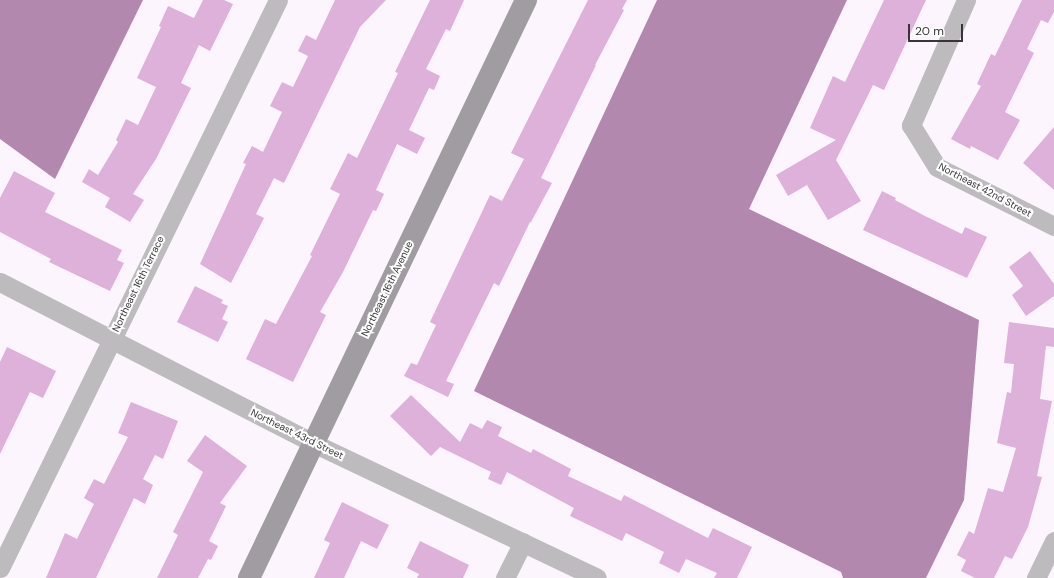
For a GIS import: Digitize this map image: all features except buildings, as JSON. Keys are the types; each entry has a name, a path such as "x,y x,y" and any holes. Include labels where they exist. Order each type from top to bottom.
{"street":[{"name":"Northeast 16th Terrace","path":"0,568 110,340 278,0"},
{"name":"Northeast 16th Avenue","path":"249,578 526,0"},
{"name":"Northeast 42nd Street","path":"966,0 911,125 937,167 1054,226"},
{"name":"Northeast 43rd Street","path":"0,282 110,340 313,443 596,578"},
{"path":"1036,578 1054,540"},
{"path":"505,578 523,542"}],"shaded area":[{"path":"0,0 143,0 55,179 0,139"},
{"path":"657,0 847,0 749,209 979,320 964,500 926,578 843,578 841,572 474,391"}]}
